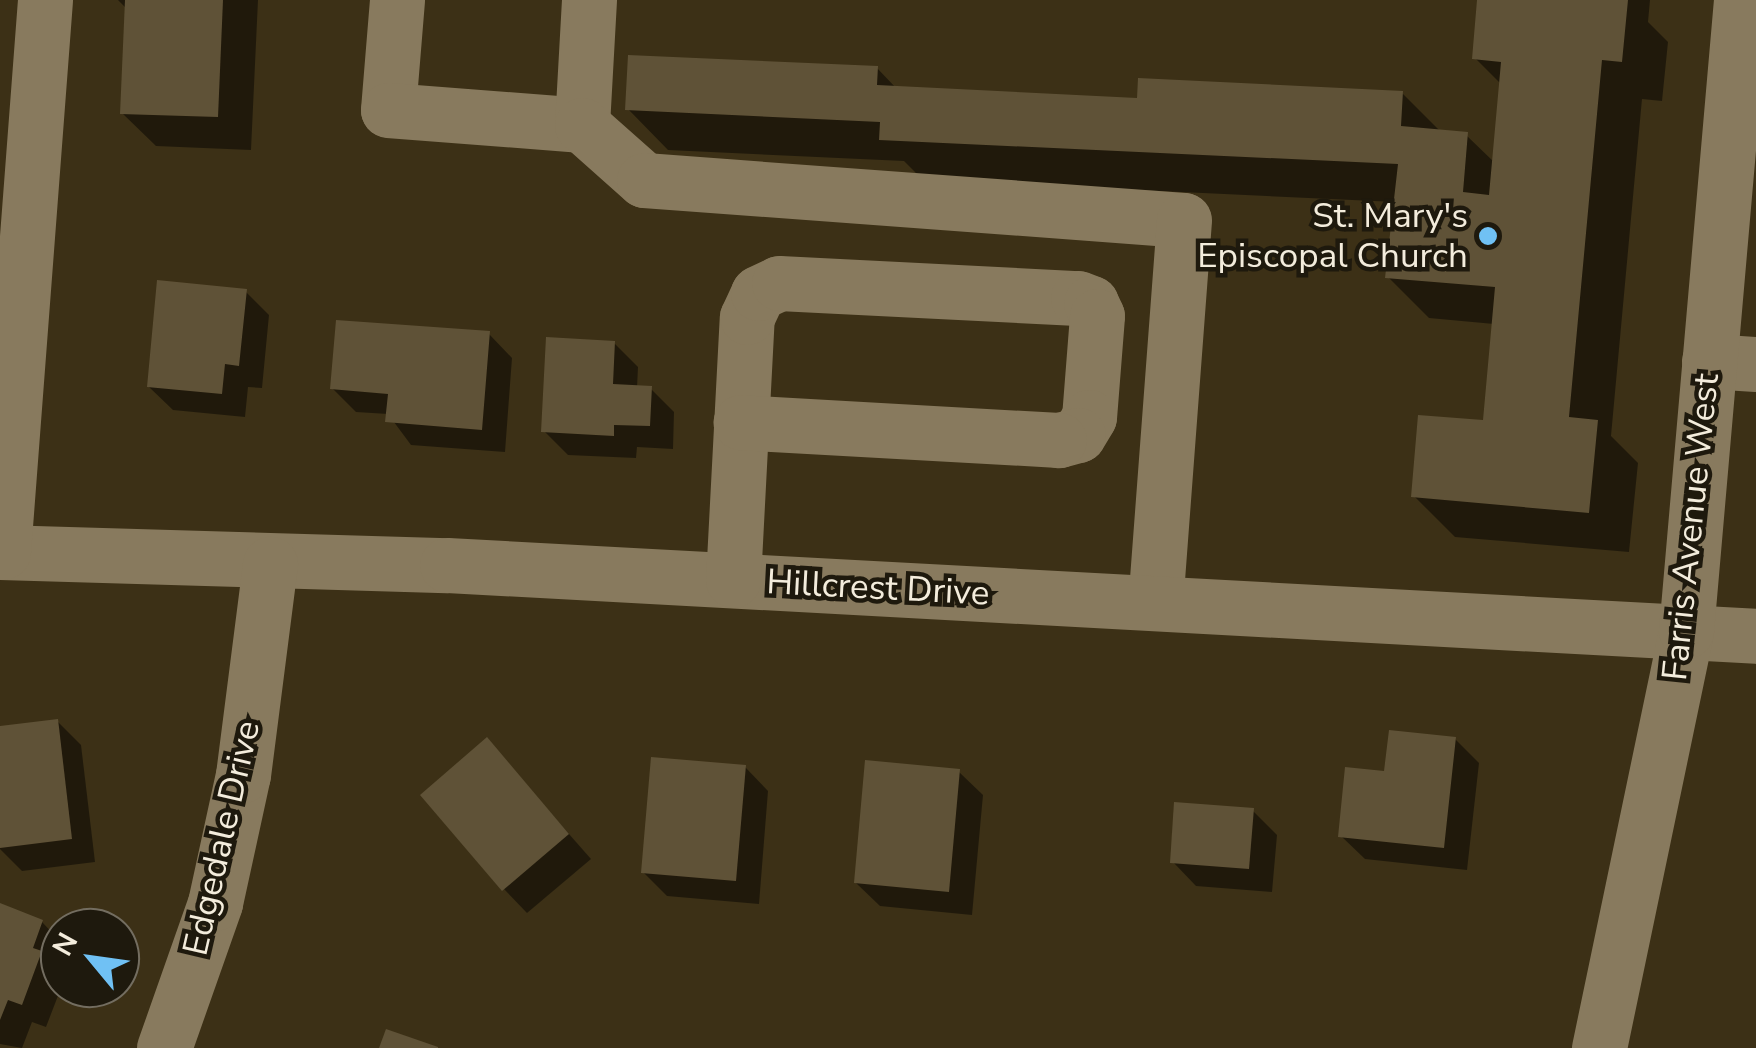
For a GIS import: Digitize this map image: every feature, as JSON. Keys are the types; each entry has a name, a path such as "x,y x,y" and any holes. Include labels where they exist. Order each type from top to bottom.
{"street":[{"path":"1,552 45,0"},
{"path":"396,0 388,110 582,125 644,180 1184,220 1155,602"},
{"path":"582,125 589,0"},
{"name":"Farris Avenue West","path":"1599,1048 1686,630 1732,363 1746,5"},
{"path":"733,580 746,317 758,293 778,282 1078,298 1090,303 1097,316 1089,416 1078,435 1058,440 741,422"},
{"name":"Hillcrest Drive","path":"1,552 270,564 447,565 1756,636"},
{"name":"Edgedale Drive","path":"164,1048 215,902 244,776 270,564"}],"building":[{"path":"125,0 223,0 218,117 120,114"},
{"name":"St. Mary's Episcopal Church","path":"1477,0 1628,0 1622,62 1602,60 1569,417 1598,420 1589,513 1411,497 1418,415 1483,420 1495,287 1385,278 1398,164 879,140 880,122 625,110 628,55 878,66 877,85 1137,98 1138,78 1403,91 1401,126 1468,132 1463,192 1489,195 1501,62 1472,59"},
{"path":"157,280 247,289 239,366 225,364 222,394 147,387"},
{"path":"336,320 490,331 482,430 385,422 388,394 330,389"},
{"path":"546,337 615,341 613,384 652,386 650,426 614,425 614,436 541,432"},
{"path":"58,719 72,839 0,848 0,726"},
{"path":"1389,730 1456,737 1444,848 1338,837 1345,767 1384,771"},
{"path":"487,737 569,834 502,891 420,795"},
{"path":"651,757 746,765 736,881 641,873"},
{"path":"865,760 960,769 949,892 854,883"},
{"path":"1174,802 1254,808 1249,869 1170,863"},
{"path":"0,903 40,919 33,948 40,950 40,956 22,1005 8,1000 0,1020"},
{"path":"386,1029 438,1047 438,1048 379,1048"}],"place":[{"name":"St. Mary's Episcopal Church","path":"1488,236"}]}
